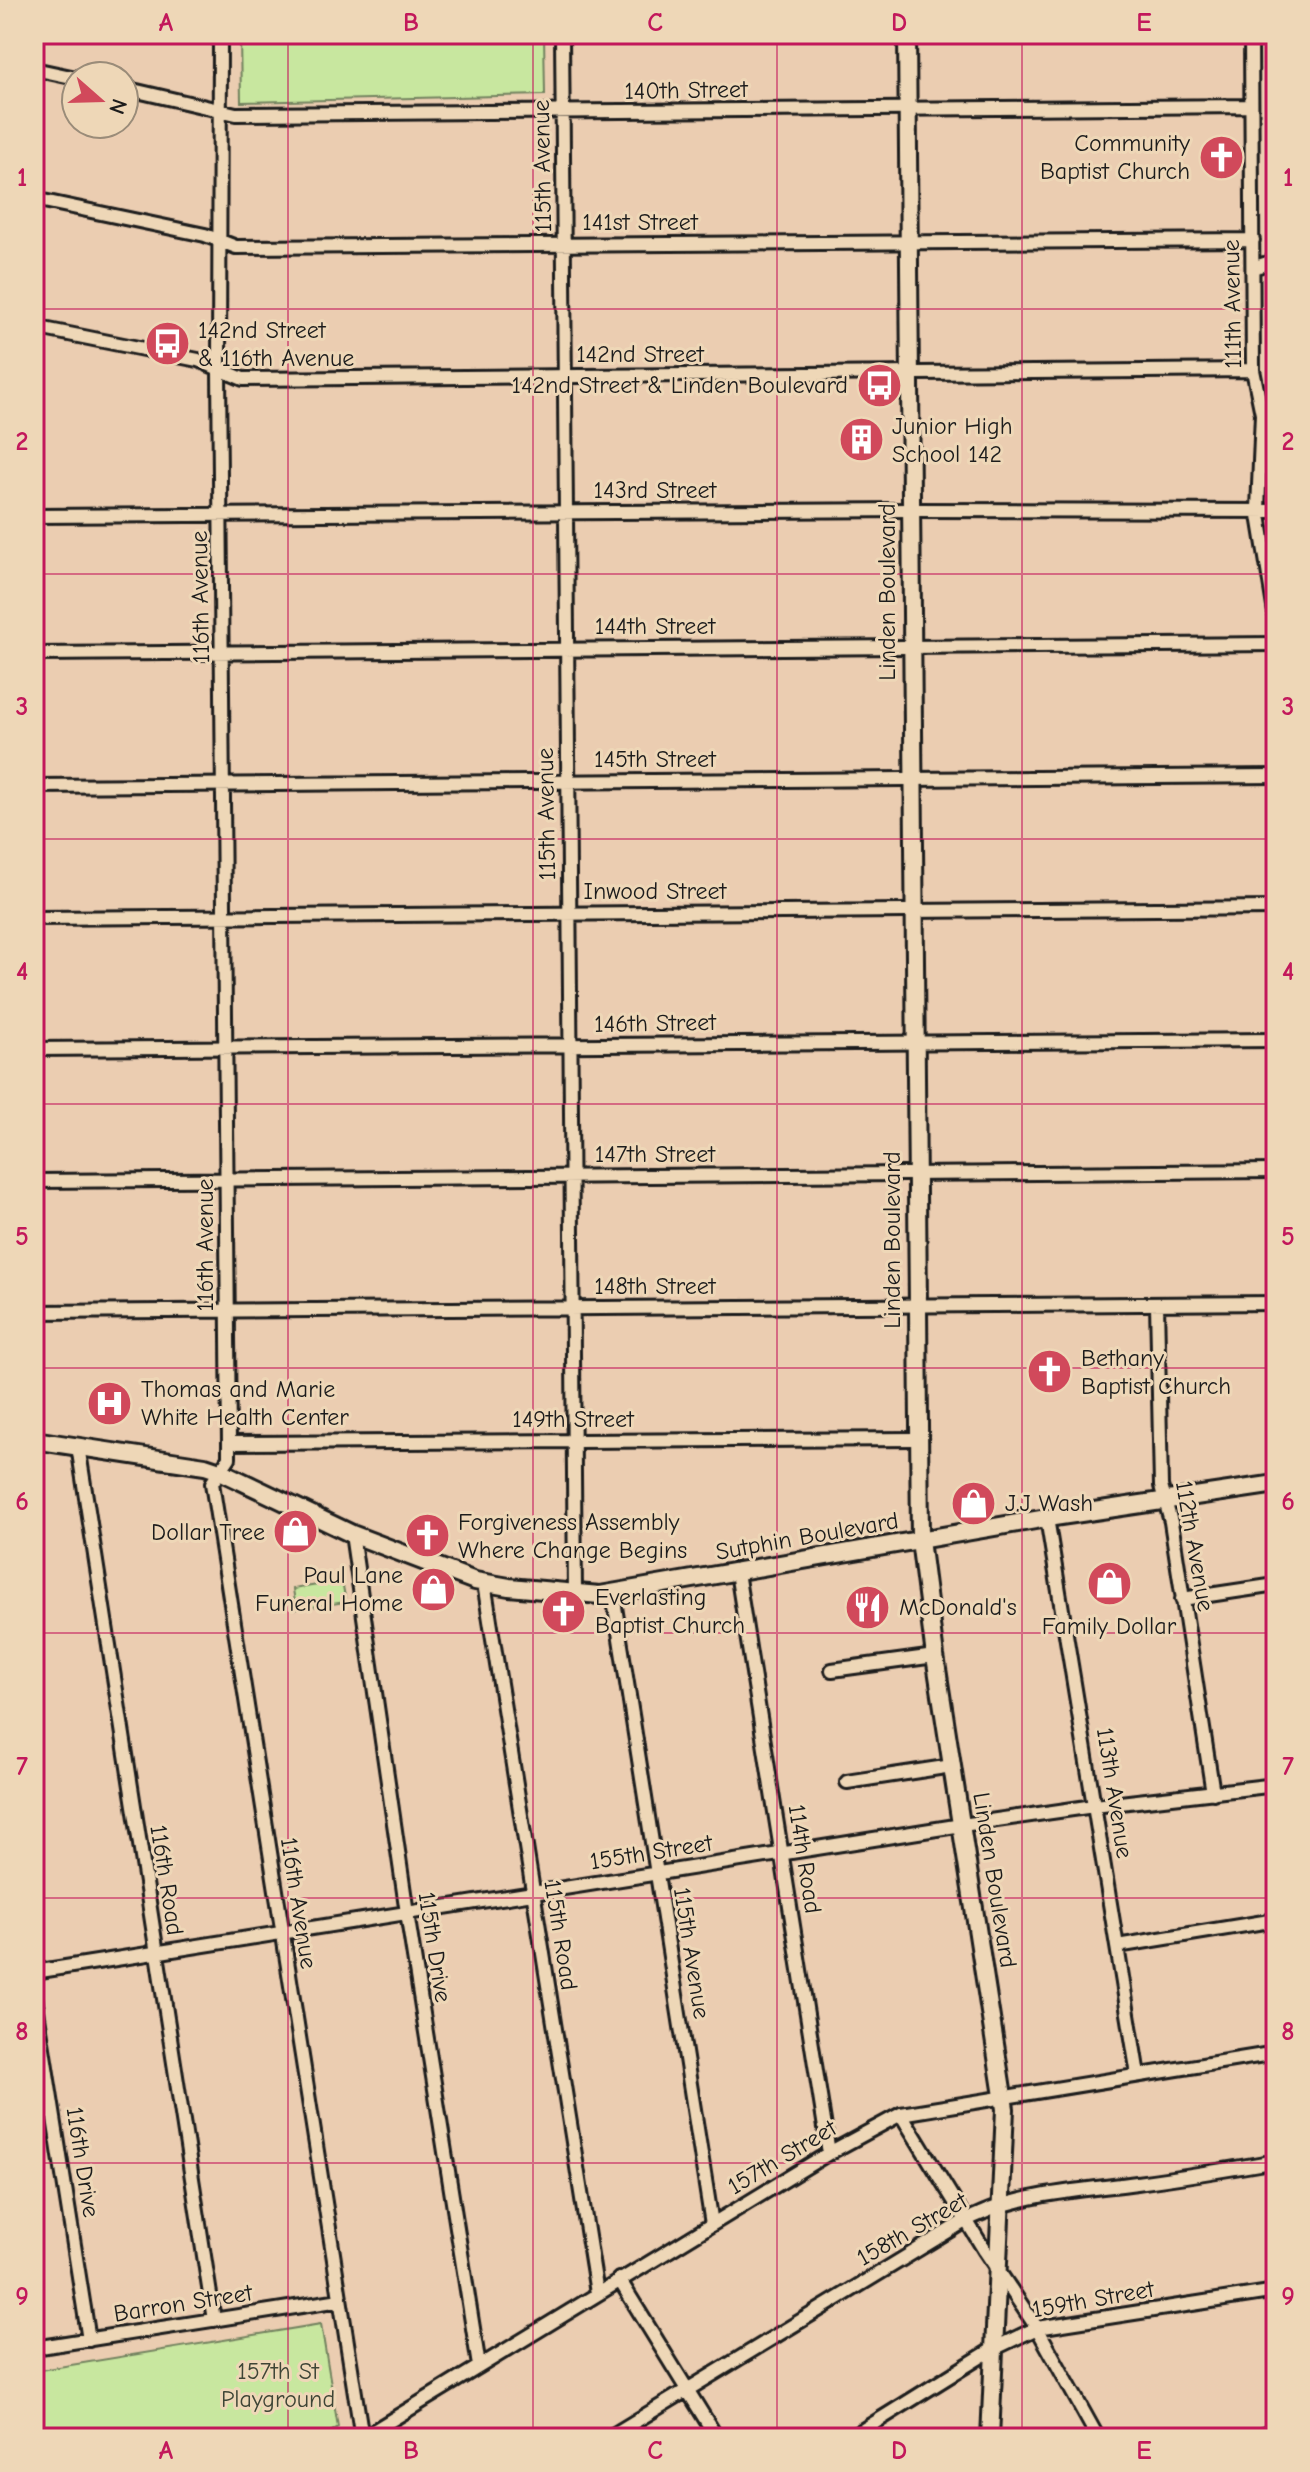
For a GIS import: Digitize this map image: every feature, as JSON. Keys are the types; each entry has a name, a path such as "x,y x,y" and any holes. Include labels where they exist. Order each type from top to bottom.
{"main road":[{"name":"Linden Boulevard","path":"907,34 920,1540 935,1656 1004,2097 990,2438"},
{"name":"Sutphin Boulevard","path":"34,1440 220,1471 352,1534 484,1583 575,1594 613,1594 1047,1518 1276,1484"}],"street":[{"name":"116th Avenue","path":"220,34 219,371 229,1458 212,1483 362,2438"},
{"name":"115th Avenue","path":"562,34 575,1594"},
{"name":"111th Avenue","path":"1251,34 1253,370 1262,414 1258,509 1272,560 1276,619"},
{"path":"34,69 60,75"},
{"name":"140th Street","path":"140,92 236,114 1251,106"},
{"name":"141st Street","path":"34,199 236,247 1253,240"},
{"path":"1253,268 1276,260"},
{"name":"142nd Street","path":"34,327 198,360 243,379 1253,370"},
{"path":"1276,409 1262,414 1276,447"},
{"name":"143rd Street","path":"34,516 910,510 1276,511"},
{"name":"144th Street","path":"34,654 1276,644"},
{"name":"145th Street","path":"34,786 1276,776"},
{"name":"Inwood Street","path":"34,918 1276,908"},
{"name":"146th Street","path":"34,1049 1276,1040"},
{"name":"147th Street","path":"34,1181 1276,1171"},
{"name":"148th Street","path":"34,1312 1276,1303"},
{"name":"112th Avenue","path":"1157,1304 1160,1476 1170,1515 1213,1793"},
{"name":"149th Street","path":"229,1443 917,1439"},
{"name":"116th Road","path":"78,1446 214,2320"},
{"name":"113th Avenue","path":"1047,1518 1138,2075"},
{"name":"115th Drive","path":"352,1534 407,1913 479,2366"},
{"name":"114th Road","path":"737,1572 829,2153"},
{"name":"115th Road","path":"484,1583 597,2293"},
{"path":"1182,1599 1276,1585"},
{"name":"115th Avenue","path":"613,1594 712,2224"},
{"path":"832,1670 935,1656"},
{"path":"847,1782 952,1766"},
{"name":"155th Street","path":"34,1972 962,1825 1276,1785"},
{"path":"1117,1946 1276,1920"},
{"name":"116th Drive","path":"34,1991 89,2340"},
{"name":"157th Street","path":"362,2438 619,2279 829,2153 901,2114 1276,2053"},
{"path":"901,2114 997,2270 1037,2328 1096,2437"},
{"name":"158th Street","path":"608,2438 967,2220 1017,2199 1171,2179 1276,2161"},
{"path":"619,2279 717,2438"},
{"name":"159th Street","path":"850,2438 993,2349 1037,2328 1276,2291"},
{"name":"Barron Street","path":"34,2348 340,2300"}],"green space":[{"path":"240,34 544,34 545,95 241,102"},
{"path":"342,1581 346,1602 296,1609 293,1589"},
{"name":"157th St Playground","path":"321,2324 338,2427 321,2438 34,2438 34,2371"}],"railway":[{"path":"1244,2438 1276,2419"}],"place":[{"name":"Community Baptist Church","path":"1221,157"},
{"name":"142nd Street & 116th Avenue","path":"167,344"},
{"name":"142nd Street & Linden Boulevard","path":"879,385"},
{"name":"Junior High School 142","path":"861,440"},
{"name":"Bethany Baptist Church","path":"1050,1372"},
{"name":"Thomas and Marie White Health Center","path":"110,1403"},
{"name":"J.J Wash","path":"974,1503"},
{"name":"Dollar Tree","path":"296,1532"},
{"name":"Forgiveness Assembly Where Change Begins","path":"427,1536"},
{"name":"Family Dollar","path":"1109,1584"},
{"name":"Paul Lane Funeral Home","path":"434,1589"},
{"name":"McDonald's","path":"868,1607"},
{"name":"Everlasting Baptist Church","path":"564,1611"}]}
